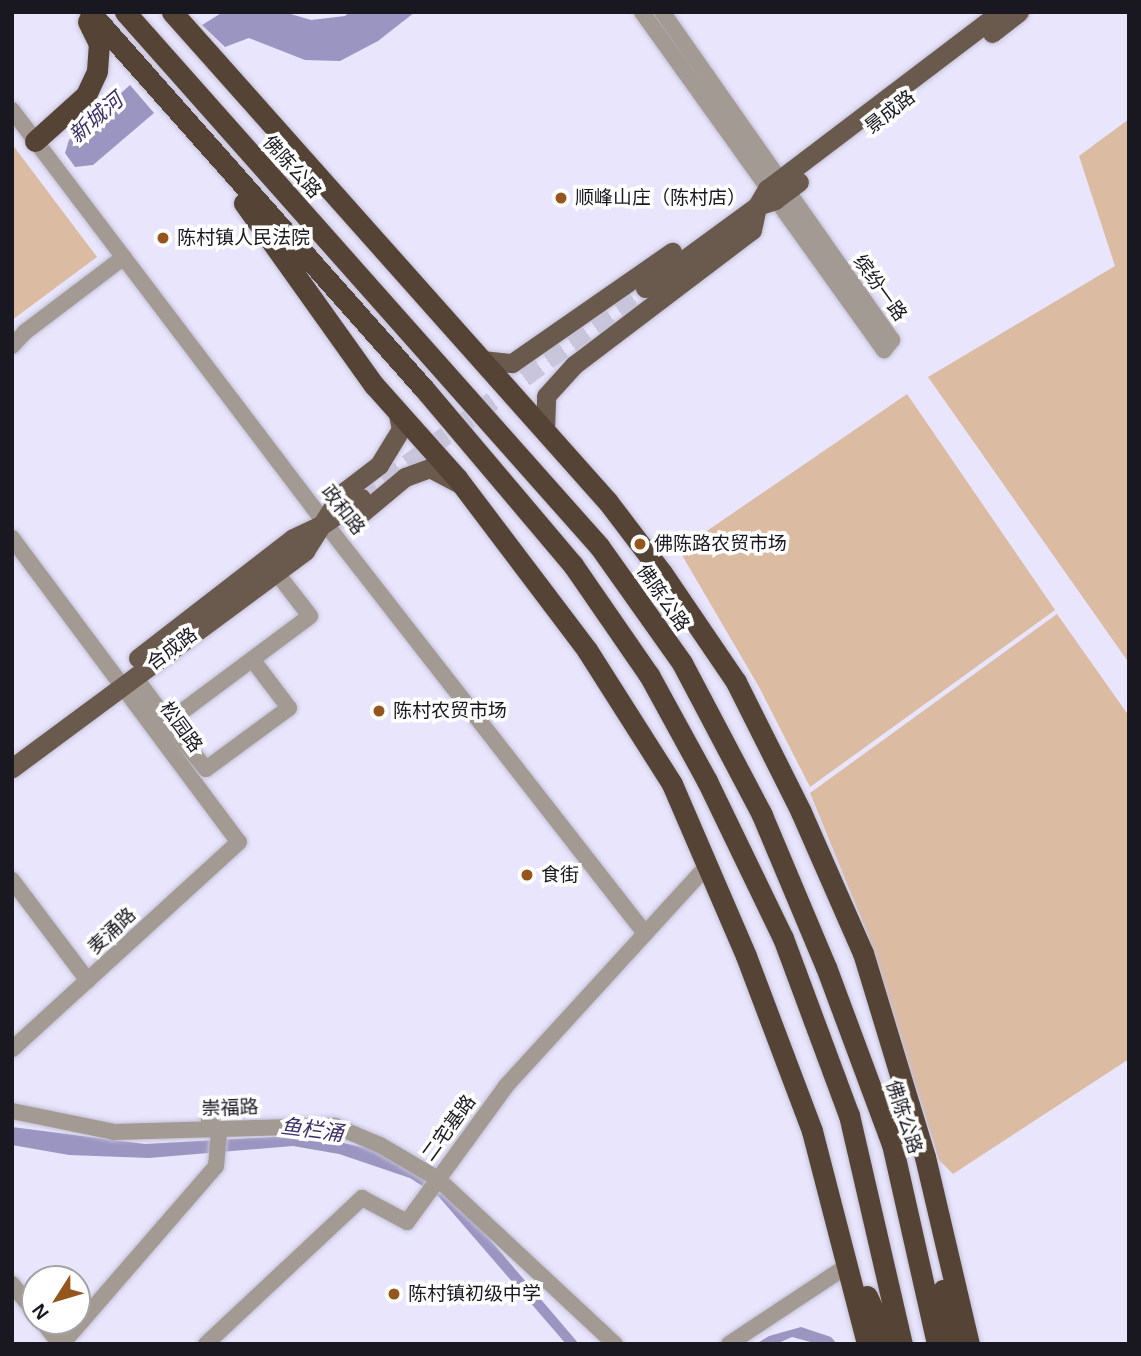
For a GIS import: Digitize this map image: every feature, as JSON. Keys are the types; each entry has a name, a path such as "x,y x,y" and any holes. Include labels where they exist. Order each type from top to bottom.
{"highway":[{"path":"35,141 86,94 97,71 99,44 84,12"},
{"path":"90,12 426,391 564,554 649,676 707,781 783,937 849,1115 902,1344"},
{"name":"佛陈公路","path":"125,12 599,546 682,663 762,815 826,967 891,1144 937,1344"},
{"path":"172,12 545,430 624,523 736,682 802,811 863,953 925,1157 969,1344"},
{"path":"189,124 374,385 466,490 587,650 672,784 708,865 812,1131 867,1344"},
{"path":"925,1157 951,1344"},
{"path":"830,1203 888,1344"}],"main road":[{"name":"景成路","path":"773,194 1000,12"},
{"name":"景成路","path":"645,288 1019,12"},
{"path":"482,360 512,363 737,207 773,194"},
{"path":"545,430 546,396 573,365 752,230 773,194"},
{"path":"325,523 341,494 379,465 401,429 397,410"},
{"path":"325,523 357,517 405,477 430,468 466,490"},
{"name":"合成路","path":"12,768 125,679 293,538 325,523 360,498"},
{"name":"合成路","path":"12,755 125,679 305,551 325,523"}],"street":[{"name":"缤纷一路","path":"642,12 884,350 892,340 773,194 663,12"},
{"name":"政和路","path":"12,110 325,523 644,932"},
{"path":"12,346 25,331 124,257"},
{"name":"松园路","path":"12,538 125,679 239,842"},
{"path":"168,722 310,616 276,572"},
{"path":"125,679 168,722 206,769 289,708 252,659"},
{"name":"麦涌路","path":"12,1049 239,842"},
{"name":"二宅基路","path":"206,1344 362,1198 407,1222 506,1086 708,865"},
{"path":"12,880 88,981"},
{"name":"崇福路","path":"12,1111 114,1132 335,1126 380,1144 438,1179 615,1344"},
{"path":"61,1344 216,1166 215,1128"},
{"path":"729,1344 847,1266"}],"shaded area":[{"path":"1129,119 1129,663 928,377 1115,266 1079,156"},
{"path":"12,144 97,257 12,320"},
{"path":"907,394 1055,610 810,787 759,687 679,550"},
{"path":"1057,614 1129,716 1129,1059 953,1174 939,1160 868,935 810,793"}],"water":[{"path":"223,12 284,12 311,20 345,16 350,12 415,12 378,41 340,61 305,60 249,38 225,47 202,25"},
{"name":"新城河","path":"130,85 154,113 93,165 75,167 65,153 69,140"},
{"path":"12,1127 145,1144 288,1136 330,1140 380,1151 400,1159 463,1208 579,1344 566,1344 439,1197 410,1178 339,1154 293,1146 149,1158 69,1155 12,1145"},
{"path":"801,1327 831,1337 837,1344 818,1344 792,1337 776,1344 756,1344 769,1336"}],"tunnel":[{"path":"361,498 645,288"}],"place":[{"name":"顺峰山庄（陈村店）","path":"561,198"},
{"name":"陈村镇人民法院","path":"163,238"},
{"name":"佛陈路农贸市场","path":"640,544"},
{"name":"陈村农贸市场","path":"379,711"},
{"name":"食街","path":"527,875"},
{"name":"陈村镇初级中学","path":"394,1294"}],"water label":[{"name":"鱼栏涌","path":"312,1130"}]}
